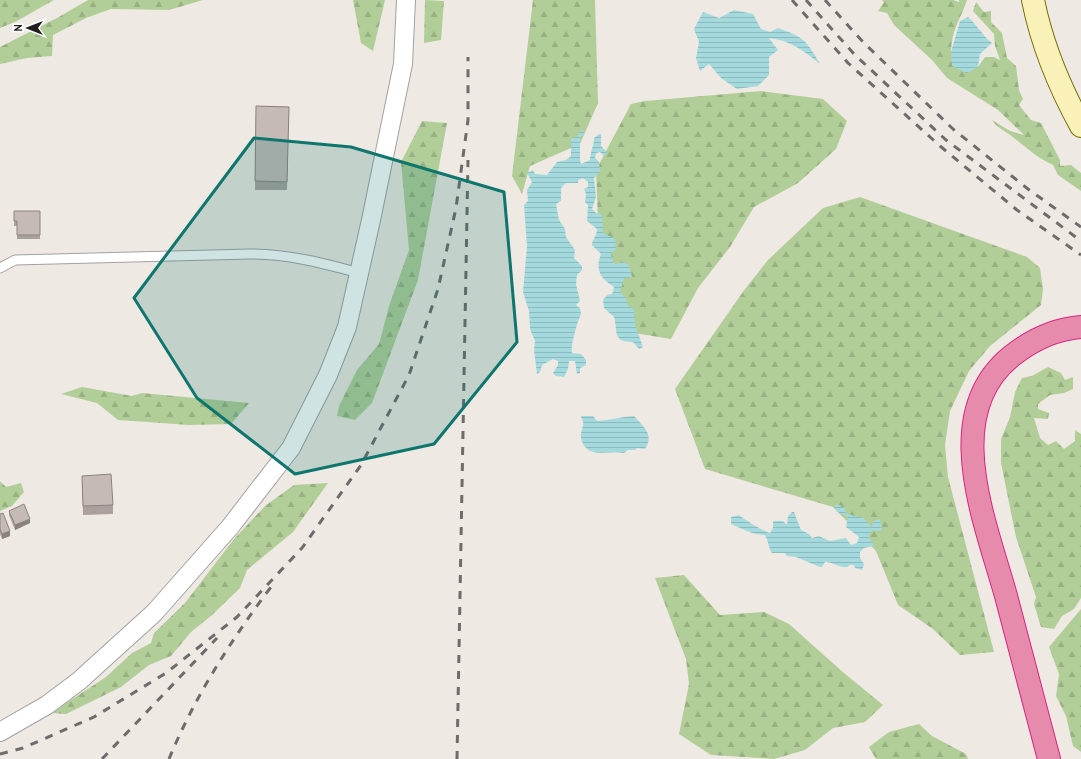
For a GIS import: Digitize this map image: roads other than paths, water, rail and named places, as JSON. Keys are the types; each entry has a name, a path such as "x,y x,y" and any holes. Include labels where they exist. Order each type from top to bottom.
{"highway":[{"path":"1049,759 977,490 972,439 975,413 984,388 1010,356 1030,343 1052,333 1081,327"}],"main road":[{"path":"1033,0 1038,25 1050,60 1063,92 1081,126"}],"street":[{"path":"0,732 47,705 79,681 154,613 225,533 265,484 291,448 328,375 347,327 402,64 406,0"}],"lane":[{"path":"0,268 15,260 274,254 300,258 359,273"}],"water":[{"path":"734,10 753,14 761,29 770,32 778,28 799,37 812,50 820,64 790,44 777,39 769,38 778,50 769,57 769,75 758,86 737,89 721,78 709,64 700,71 696,58 699,42 694,29 703,12 719,18"},
{"path":"968,17 992,43 980,54 978,67 967,73 952,66 951,52 960,21"},
{"path":"581,130 583,130 584,134 580,137 581,164 590,160 594,138 599,134 601,134 601,146 606,151 604,156 600,152 596,153 595,158 599,162 600,172 594,178 596,197 592,209 596,213 602,215 603,233 615,239 616,249 611,253 613,263 617,264 623,262 629,265 632,277 624,278 620,292 626,298 627,304 634,310 635,325 643,347 639,349 633,342 626,342 619,338 616,331 614,317 604,308 603,300 607,295 612,294 614,287 602,277 599,269 601,254 592,245 597,229 587,221 588,205 585,202 586,194 584,189 588,187 588,182 583,178 578,180 578,183 566,183 561,188 561,201 556,204 559,220 565,229 566,237 575,250 574,258 582,266 582,270 577,275 576,284 580,301 576,305 580,308 581,314 572,345 572,353 581,354 586,360 586,365 580,368 580,373 577,374 575,361 569,361 568,369 564,377 556,376 553,373 558,365 558,361 553,359 542,365 540,372 537,374 534,350 535,341 530,329 529,311 523,292 527,247 524,205 528,201 527,190 532,182 527,173 533,170 535,174 547,175 557,162 566,160 571,156 571,138 577,137"},
{"path":"581,416 593,416 597,421 634,416 647,431 649,439 648,444 645,449 637,448 635,450 628,450 624,453 592,452 587,449 581,438 583,421"},
{"path":"837,504 844,508 847,514 863,518 871,526 873,525 874,521 880,519 882,531 872,530 868,538 872,541 874,546 864,548 860,552 860,558 864,564 862,570 855,568 854,565 844,567 825,562 822,567 820,567 796,557 787,556 785,553 772,553 765,535 752,533 731,524 731,517 739,515 770,533 773,528 773,521 783,521 787,525 788,516 794,512 801,530 809,534 812,538 819,536 830,541 846,538 851,545 857,543 859,537 846,527 848,517 836,511 835,506"}],"railway":[{"path":"792,0 848,63 940,146 1017,210 1081,255"},
{"path":"806,0 854,54 946,140 1081,241"},
{"path":"825,0 863,42 953,129 1028,189 1081,227"},
{"path":"0,754 23,748 94,717 166,673 237,617 302,548 361,465 409,375 438,289 456,208 468,120 468,57"},
{"path":"457,759 468,160"},
{"path":"169,759 190,714 214,670 271,587"},
{"path":"102,759 217,638"}]}
